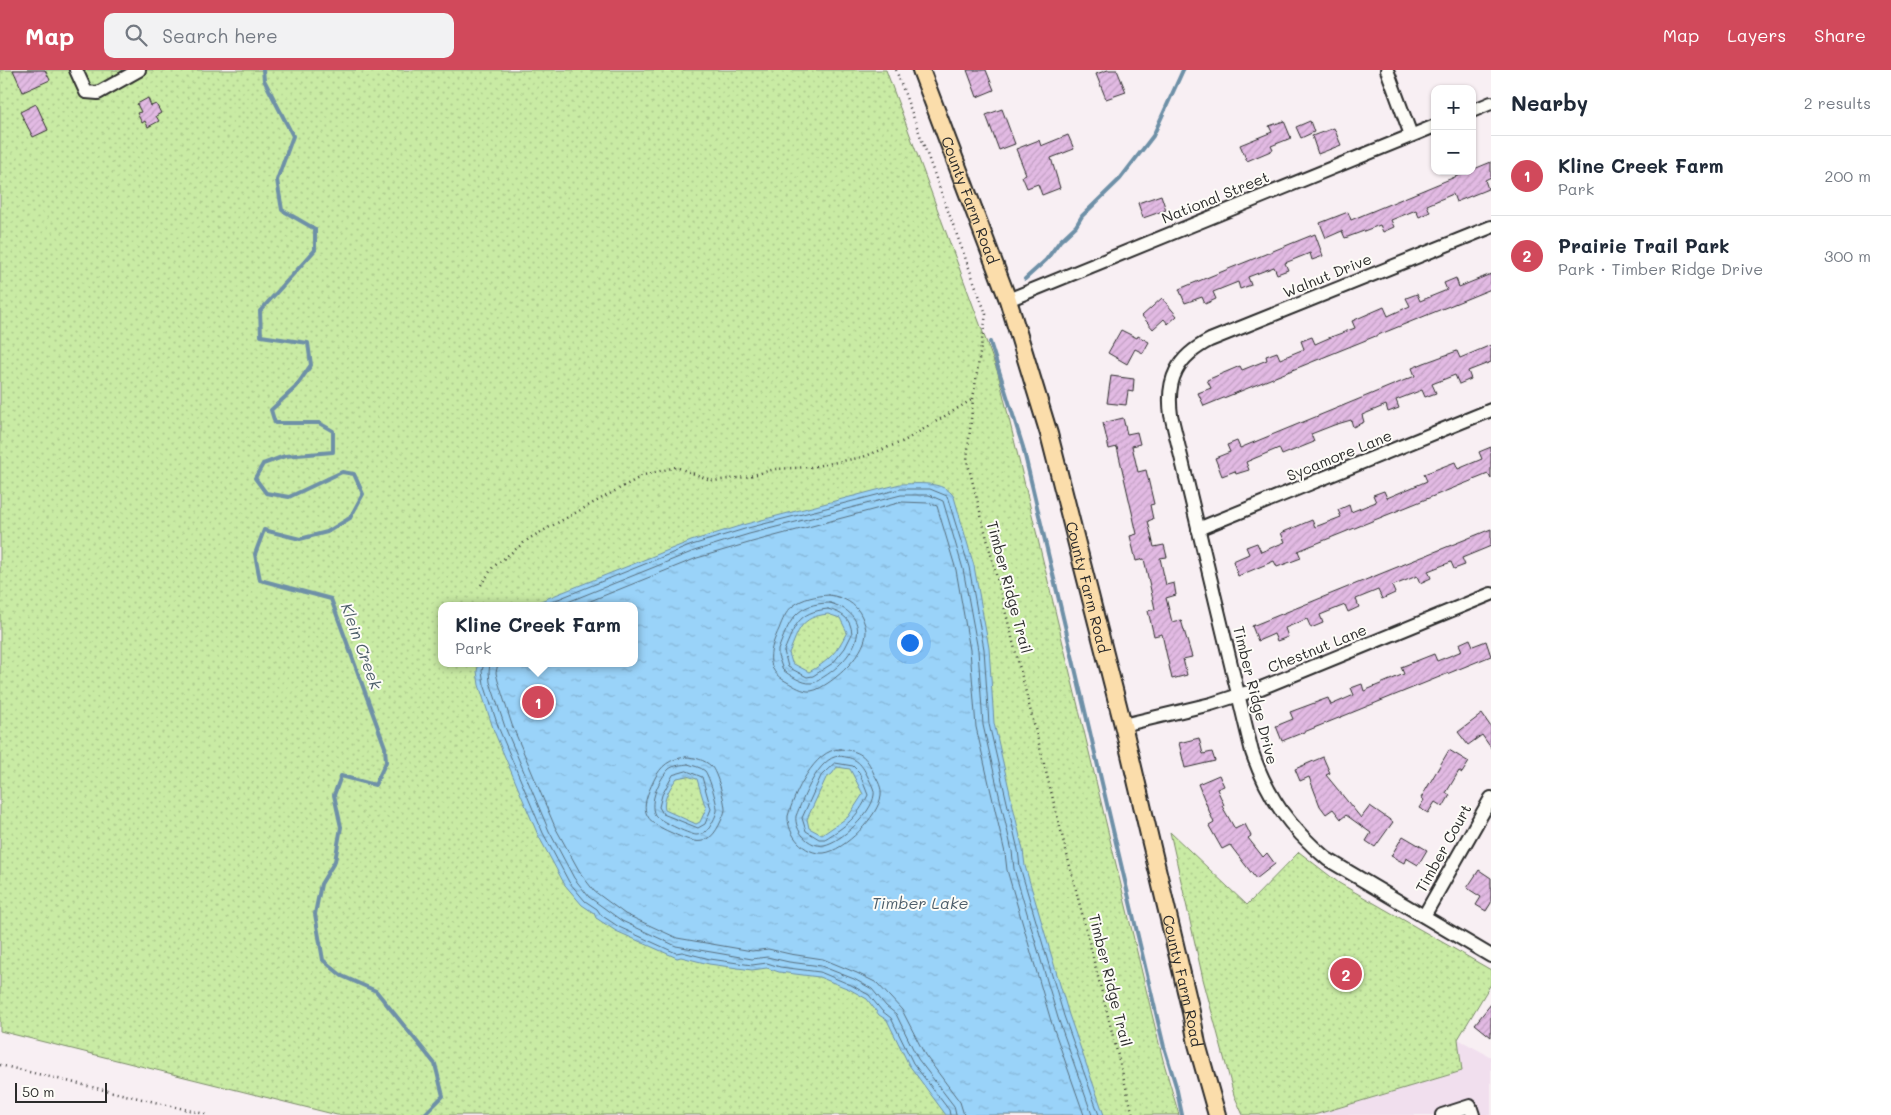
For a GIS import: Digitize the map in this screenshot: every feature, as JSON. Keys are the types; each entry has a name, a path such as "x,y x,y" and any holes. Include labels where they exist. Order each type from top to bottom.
{"main road":[{"name":"County Farm Road","path":"921,70 1008,300 1049,434 1123,725 1198,1044 1217,1115"}],"street":[{"path":"76,70 86,92 98,93 139,70"},
{"path":"1387,70 1411,135"},
{"path":"1476,109 1491,103"},
{"name":"National Street","path":"1008,300 1431,128"},
{"name":"Walnut Drive","path":"1181,362 1190,352 1210,340 1491,227"},
{"name":"Timber Ridge Drive","path":"1181,362 1171,383 1169,398 1174,425 1238,695 1260,776 1274,802 1289,823 1327,859 1491,956"},
{"name":"Sycamore Lane","path":"1198,529 1491,410"},
{"name":"Chestnut Lane","path":"1123,725 1211,704 1261,688 1491,594"},
{"name":"Timber Court","path":"1424,916 1491,798"},
{"path":"1442,1115 1470,1106 1473,1115"}],"path":[{"name":"Timber Ridge Trail","path":"896,70 986,314 972,398 967,460 1134,1115"},
{"path":"481,586 493,567 530,538 644,475 676,467 712,481 746,477 774,469 811,467 863,457 904,440 972,398"},
{"path":"0,1064 209,1115"}],"shaded area":[{"path":"1458,1039 1491,1057 1491,1115 1314,1115 1462,1071"}],"green space":[{"path":"0,70 886,70 998,373 1163,1060 1179,1115 337,1115 0,1031"},
{"path":"1170,832 1247,905 1299,852 1339,883 1491,970 1491,984 1458,1039 1462,1071 1314,1115 1243,1115 1234,1095 1203,979"}],"water":[{"name":"Timber Lake","path":"900,484 937,485 950,492 954,497 974,566 989,648 994,723 1025,866 1069,1015 1104,1115 946,1115 909,1065 887,1020 879,1015 867,999 849,989 819,977 779,972 767,968 752,970 709,964 681,957 677,958 616,931 596,918 594,913 582,905 565,885 538,835 494,731 479,685 478,667 638,667 638,602 538,602 691,541 746,524","holes":["828,614 840,618 847,632 832,655 809,672 792,663 789,653 798,631 806,622 812,618","837,767 850,769 863,794 848,817 822,835 809,828 807,819 826,778","687,776 697,779 706,809 700,822 696,824 665,810 664,806 670,789 677,778"]}],"building":[{"path":"13,70 45,70 50,80 23,92"},
{"path":"967,70 986,70 994,90 977,97"},
{"path":"1108,70 1117,70 1126,92 1106,99 1096,74"},
{"path":"148,98 151,106 156,104 161,113 156,116 159,121 148,127 145,121 142,123 137,113 141,112 137,104"},
{"path":"36,104 48,130 33,137 20,112"},
{"path":"1002,109 1015,144 999,150 986,115"},
{"path":"1284,121 1291,138 1271,146 1273,150 1247,161 1240,145 1272,132 1269,126"},
{"path":"1310,121 1314,132 1301,138 1296,127"},
{"path":"1334,128 1341,145 1318,154 1312,136"},
{"path":"1068,135 1074,149 1051,158 1060,188 1042,195 1038,184 1027,188 1022,176 1026,174 1016,149 1039,140 1041,146"},
{"path":"1491,162 1491,177 1485,180 1488,189 1456,202 1453,194 1427,205 1430,212 1419,217 1416,210 1391,220 1394,227 1383,232 1380,225 1345,238 1342,231 1326,238 1320,223 1348,212 1351,220 1460,175 1476,175 1476,168"},
{"path":"1161,195 1166,210 1143,218 1138,203"},
{"path":"1315,234 1323,256 1312,260 1310,253 1285,263 1288,270 1277,274 1274,267 1248,277 1251,285 1240,289 1238,282 1213,292 1216,299 1205,304 1202,297 1185,303 1179,289"},
{"path":"1491,274 1491,289 1204,406 1198,393 1211,388 1207,380 1240,366 1242,370 1267,360 1266,356 1277,352 1280,359 1304,349 1301,341 1312,337 1315,344 1355,328 1352,321 1384,307 1388,316 1410,306 1406,298 1417,294 1420,301 1447,290 1444,283 1456,278 1459,287"},
{"path":"1162,298 1177,316 1168,324 1164,319 1153,329 1142,316"},
{"path":"1121,330 1149,342 1143,353 1135,349 1127,364 1108,353"},
{"path":"1491,345 1491,362 1468,371 1471,379 1459,384 1455,375 1432,384 1436,393 1425,397 1422,390 1396,400 1399,408 1388,412 1386,405 1362,415 1364,422 1353,427 1351,420 1334,425 1311,434 1314,442 1282,455 1279,448 1246,462 1249,470 1236,474 1235,471 1222,476 1215,458 1230,452 1227,445 1237,441 1240,448 1415,376 1412,368 1424,363 1457,351 1460,358"},
{"path":"1111,376 1134,379 1133,392 1128,391 1126,405 1107,403"},
{"path":"1123,418 1127,434 1137,432 1140,444 1132,446 1138,472 1146,470 1154,504 1150,505 1153,519 1148,521 1154,547 1164,545 1167,557 1160,558 1166,585 1174,583 1176,595 1166,598 1172,622 1181,620 1192,657 1183,659 1187,675 1172,679 1162,634 1154,636 1148,611 1155,609 1144,559 1136,561 1130,536 1137,534 1117,447 1109,449 1103,423"},
{"path":"1491,447 1491,479 1488,474 1298,551 1301,558 1277,567 1274,561 1238,576 1233,561 1249,554 1246,547 1257,543 1261,552 1285,542 1281,533 1312,520 1315,527 1341,517 1338,510 1349,505 1351,512 1376,502 1373,495 1384,491 1387,498 1427,481 1424,474 1455,462 1458,469 1482,459 1479,452"},
{"path":"1491,529 1491,546 1462,558 1465,565 1454,569 1451,562 1428,571 1431,578 1420,583 1417,576 1392,586 1395,593 1382,599 1378,590 1356,599 1359,607 1348,612 1345,605 1320,615 1323,623 1311,628 1307,619 1285,628 1288,637 1277,641 1274,634 1258,641 1252,626"},
{"path":"1470,639 1473,646 1486,641 1491,656 1282,741 1276,726 1293,719 1290,712 1328,698 1331,705 1354,695 1351,688 1362,684 1364,691 1404,674 1401,667 1434,654 1437,661 1462,651 1459,644"},
{"path":"1482,714 1491,727 1491,748 1482,735 1468,745 1458,732"},
{"path":"1199,738 1203,754 1212,752 1215,761 1185,768 1179,743"},
{"path":"1449,750 1469,762 1462,773 1459,771 1446,793 1450,795 1443,807 1435,802 1428,813 1419,808 1424,800 1421,798"},
{"path":"1323,757 1330,773 1326,775 1361,818 1370,806 1393,822 1375,847 1366,841 1371,833 1346,815 1341,819 1333,809 1326,814 1320,806 1309,777 1300,781 1295,769"},
{"path":"1219,775 1224,786 1217,789 1224,805 1222,806 1235,829 1245,824 1251,836 1248,838 1263,857 1267,853 1275,864 1256,879 1230,845 1222,849 1209,826 1214,823 1198,784"},
{"path":"1403,836 1427,850 1418,865 1406,858 1404,863 1391,856"},
{"path":"1479,870 1491,878 1491,903 1486,911 1476,905 1481,897 1467,888"},
{"path":"1491,1004 1491,1037 1475,1024"}],"waterway":[{"name":"Klein Creek","path":"263,70 264,80 293,136 277,180 282,210 315,229 315,250 260,311 261,336 308,343 311,365 295,388 271,410 275,423 319,423 333,431 333,452 285,456 263,464 255,478 266,493 289,497 342,472 354,474 363,494 350,518 327,532 300,539 264,530 255,554 260,580 331,599 385,747 386,762 375,785 341,776 334,795 341,827 335,861 321,884 315,914 323,960 342,976 376,991 435,1064 443,1096 424,1115"},
{"path":"1025,279 1046,260 1060,241 1076,226 1082,216 1120,179 1153,136 1183,70"},
{"path":"990,342 1023,447 1164,1047 1176,1086 1182,1115"}],"place":[{"name":"Kline Creek Farm","path":"538,702"},
{"name":"Prairie Trail Park","path":"1346,974"}]}
